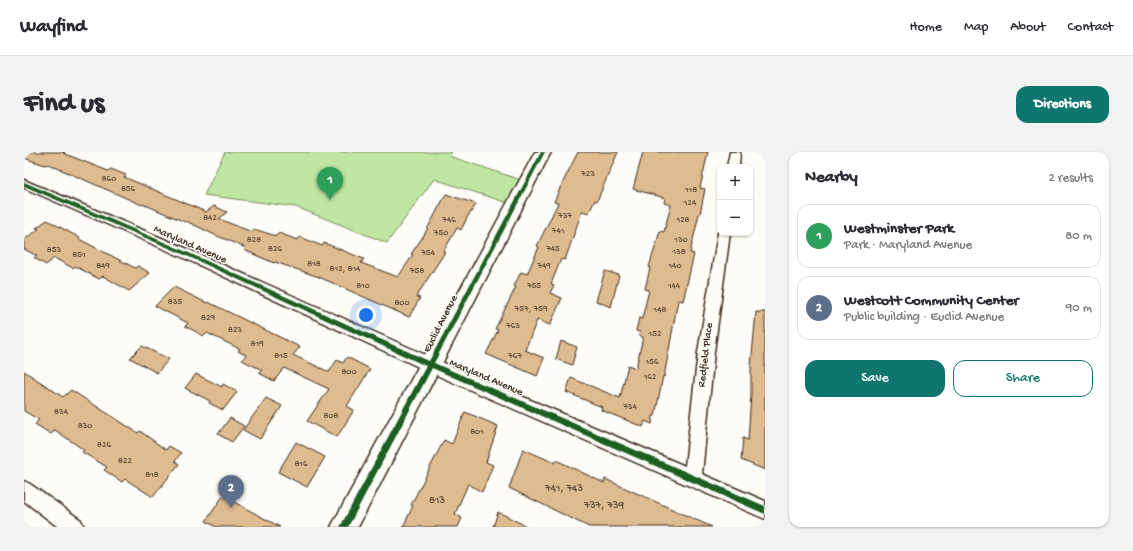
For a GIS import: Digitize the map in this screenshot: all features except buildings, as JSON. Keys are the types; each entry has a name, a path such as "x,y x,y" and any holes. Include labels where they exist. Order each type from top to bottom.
{"street":[{"name":"Euclid Avenue","path":"344,527 543,152"},
{"path":"733,164 735,152"},
{"name":"Maryland Avenue","path":"24,184 178,250 431,365 765,510"},
{"name":"Redfield Place","path":"693,478 706,352 724,236"},
{"path":"24,490 74,527"}],"green space":[{"path":"225,152 452,152 449,156 527,182 514,205 434,179 387,243 296,207 204,195"}],"cycle path":[{"path":"344,527 543,152"},
{"path":"24,184 178,250 431,365 765,510"}],"place":[{"name":"Westminster Park","path":"330,200"},
{"name":"Westcott Community Center","path":"231,508"}]}
